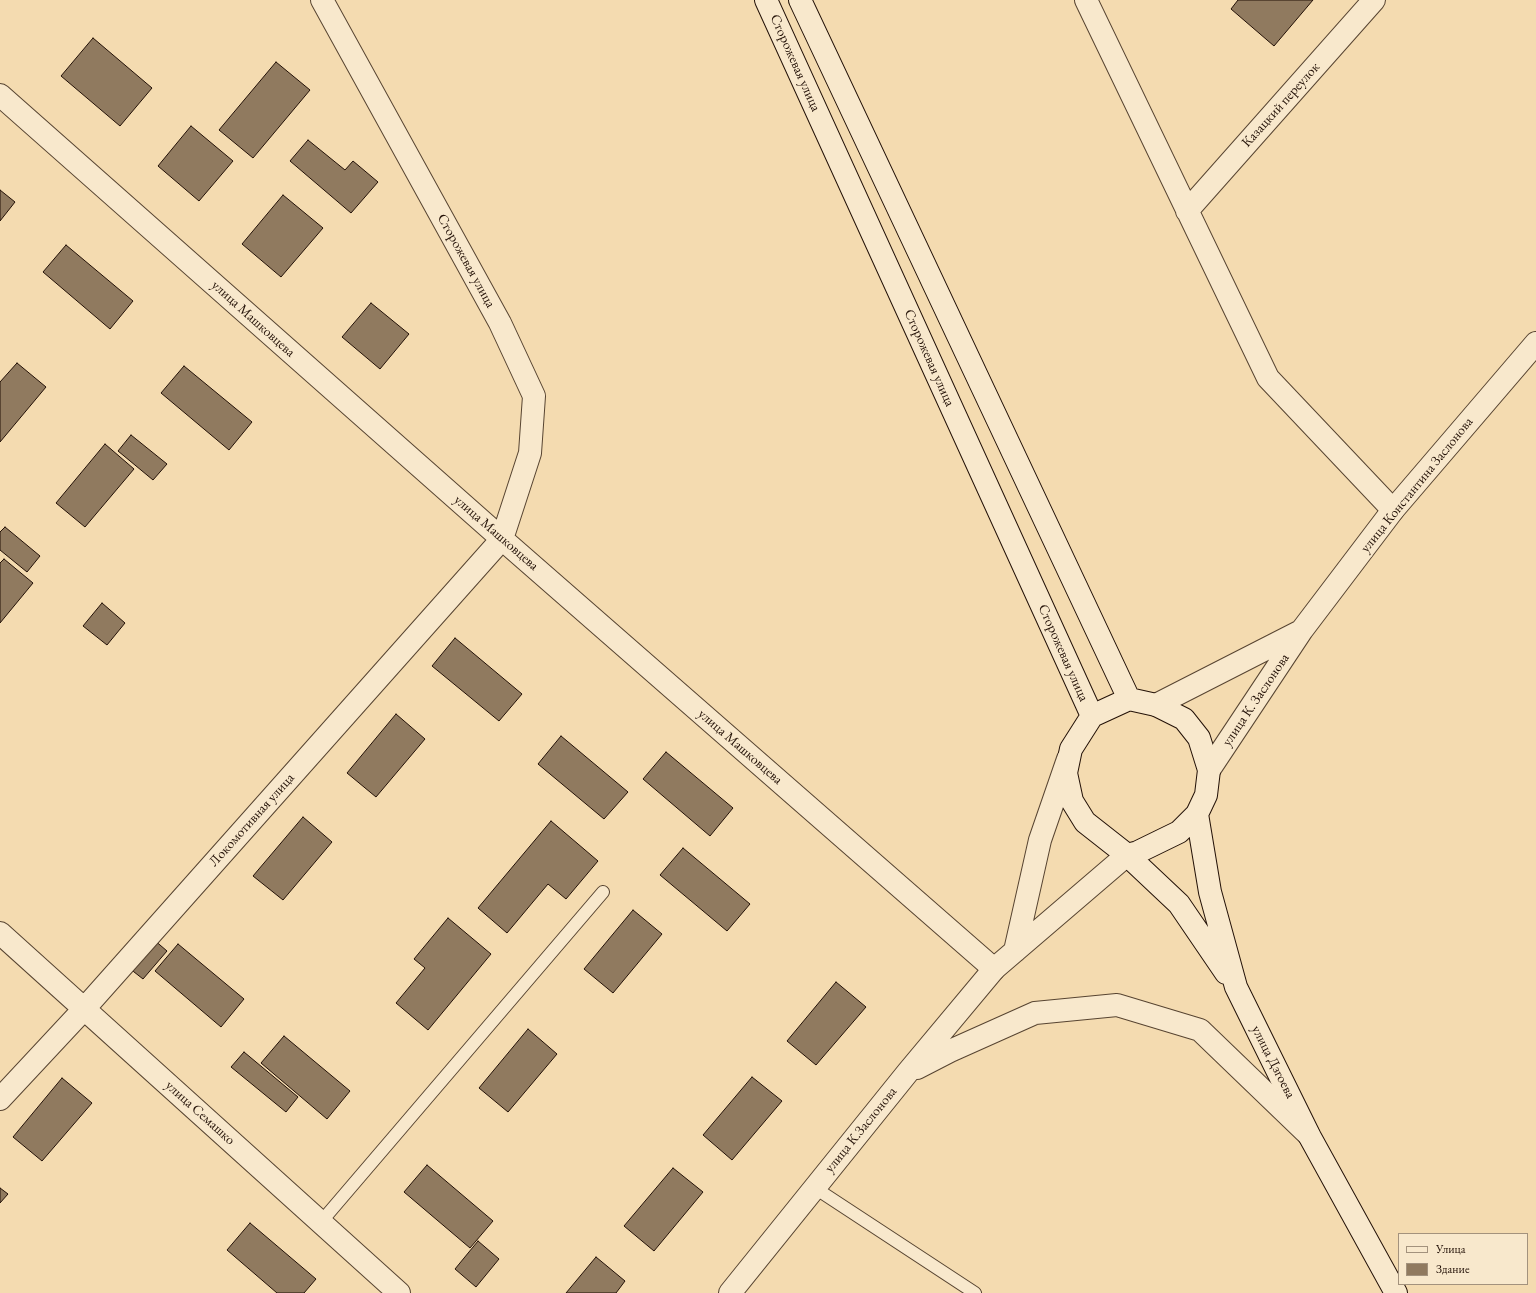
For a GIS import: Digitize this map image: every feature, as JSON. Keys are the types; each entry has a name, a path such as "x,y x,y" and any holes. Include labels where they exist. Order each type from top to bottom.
{"street":[{"name":"Сторожевая улица","path":"322,0 500,323 534,396 530,453 502,539"},
{"name":"Сторожевая улица","path":"766,0 1092,716"},
{"path":"800,0 1129,699"},
{"path":"1086,0 1268,378 1393,510"},
{"name":"Казацкий переулок","path":"1187,211 1374,0"},
{"name":"улица Машковцева","path":"0,95 502,539 994,969"},
{"name":"улица Константина Заслонова","path":"1302,630 1393,510 1536,343"},
{"name":"Локомотивная улица","path":"0,1099 84,1009 502,539"},
{"path":"1156,705 1302,630"},
{"name":"улица К. Заслонова","path":"1209,770 1302,630"},
{"path":"1016,951 1040,840 1071,749 1092,716 1129,699 1156,705 1184,719 1200,738 1209,770 1206,795 1197,814 1179,832 1138,852 1127,855"},
{"path":"1071,749 1066,773 1072,801 1085,822 1127,855 1180,904 1236,987"},
{"name":"улица Дзгоева","path":"1197,814 1210,892 1236,987 1310,1137 1396,1293"},
{"name":"улица К.Заслонова","path":"730,1293 908,1072 994,969 1127,855"},
{"name":"улица Семашко","path":"0,933 399,1293"},
{"path":"908,1072 1035,1013 1117,1005 1200,1030 1310,1137"}],"lane":[{"path":"321,1222 603,892"},
{"path":"815,1188 975,1293"}],"building":[{"path":"1238,0 1313,0 1274,46 1231,9"},
{"path":"93,38 152,88 120,126 61,76"},
{"path":"276,62 310,90 253,158 219,130"},
{"path":"191,126 233,161 199,201 158,166"},
{"path":"308,140 345,170 353,161 378,182 351,213 290,161"},
{"path":"0,190 15,202 0,221"},
{"path":"283,195 323,228 281,277 242,244"},
{"path":"66,245 133,301 110,329 43,272"},
{"path":"371,303 409,334 380,369 342,337"},
{"path":"17,363 46,387 0,442 0,382"},
{"path":"184,366 252,422 229,450 161,393"},
{"path":"131,435 167,464 153,480 118,451"},
{"path":"105,444 134,469 85,527 56,503"},
{"path":"5,527 40,556 27,572 0,550 0,532"},
{"path":"4,559 33,583 0,623 0,563"},
{"path":"102,603 125,623 107,645 83,626"},
{"path":"455,638 522,694 499,721 432,666"},
{"path":"396,714 425,739 376,797 347,773"},
{"path":"561,736 628,792 604,819 538,764"},
{"path":"666,752 733,808 710,836 643,779"},
{"path":"303,817 332,842 283,900 253,876"},
{"path":"551,821 598,861 566,899 548,884 507,933 478,908"},
{"path":"683,848 750,904 727,931 660,875"},
{"path":"633,910 662,934 613,993 584,969"},
{"path":"448,918 491,954 428,1030 396,1003 425,968 414,959"},
{"path":"153,939 167,951 143,979 129,968"},
{"path":"178,944 244,999 221,1027 155,971"},
{"path":"836,982 866,1007 816,1065 787,1041"},
{"path":"528,1029 557,1054 508,1112 479,1088"},
{"path":"284,1036 350,1091 327,1119 261,1063"},
{"path":"244,1052 298,1097 286,1112 231,1067"},
{"path":"752,1077 782,1101 732,1160 703,1135"},
{"path":"62,1078 92,1103 42,1161 13,1137"},
{"path":"427,1165 493,1221 470,1248 404,1192"},
{"path":"673,1168 703,1192 654,1251 624,1226"},
{"path":"0,1188 8,1194 0,1203"},
{"path":"250,1223 316,1279 304,1293 277,1293 227,1250"},
{"path":"478,1241 499,1259 476,1287 455,1269"},
{"path":"596,1257 625,1281 616,1293 566,1293"}]}
